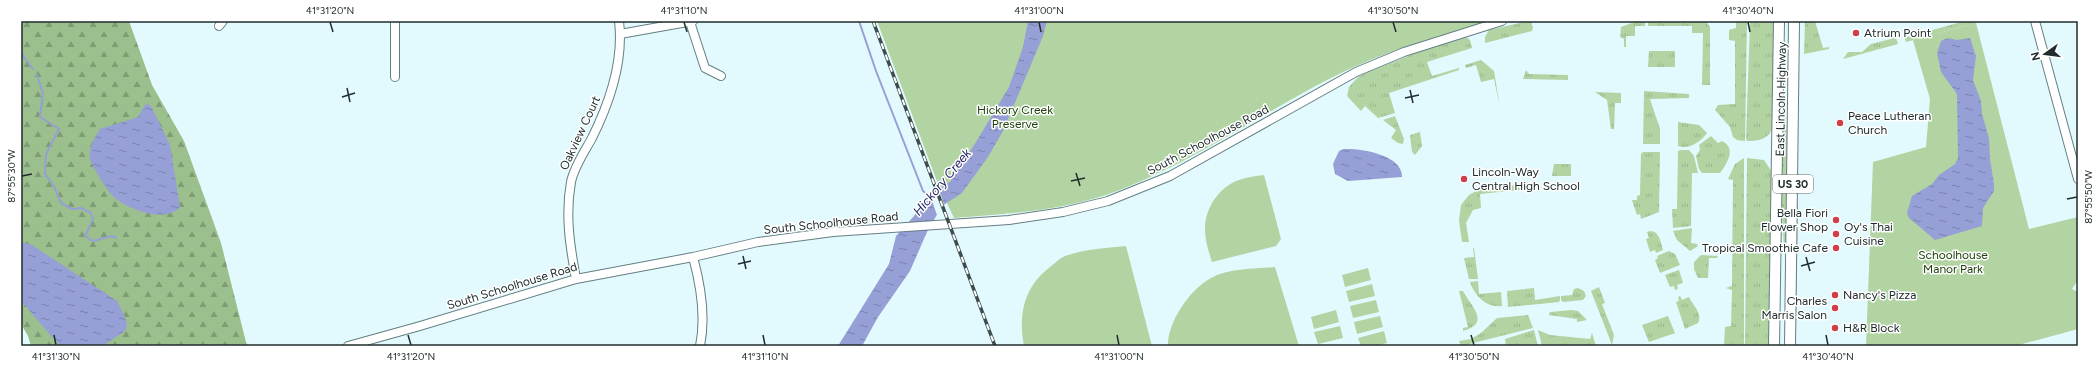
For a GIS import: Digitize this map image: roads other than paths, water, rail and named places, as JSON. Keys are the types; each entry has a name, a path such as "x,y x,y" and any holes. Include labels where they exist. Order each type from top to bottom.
{"main road":[{"name":"East Lincoln Highway","path":"1774,346 1779,21"},
{"name":"East Lincoln Highway","path":"1790,346 1794,21"}],"street":[{"path":"395,21 395,77"},
{"name":"Oakview Court","path":"576,279 568,232 571,181 602,117 614,87 620,34 619,21"},
{"name":"South Schoolhouse Road","path":"348,346 576,279 693,257 758,242 833,232 1009,220 1064,212 1128,194 1170,176 1356,72 1404,52 1502,21"},
{"path":"2035,21 2078,179"},
{"path":"620,34 691,22 705,68 721,76"},
{"path":"693,257 700,284 703,330 700,346"}],"water":[{"path":"1028,21 1047,21 1043,36 1003,131 988,157 962,193 942,206 927,232 910,271 878,317 862,346 838,346 889,264 896,236 914,216 928,195 950,182 1009,87 1023,47"},
{"path":"1948,38 1957,40 1970,38 1976,56 1973,80 1981,101 1982,114 1989,138 1994,191 1983,208 1982,226 1935,240 1909,218 1907,213 1912,196 1932,184 1939,175 1955,164 1958,158 1957,94 1941,72 1937,53 1941,41"},
{"path":"148,104 151,106 170,145 180,207 174,212 165,214 146,213 127,206 119,201 107,189 90,159 91,147 100,129 138,117 145,105"},
{"path":"1344,149 1360,150 1380,154 1389,158 1396,163 1400,169 1402,177 1348,181 1335,174 1333,164 1339,151"},
{"path":"21,242 32,245 117,301 125,317 127,325 125,331 104,345 60,346 21,301"}],"waterway":[{"name":"Hickory Creek","path":"859,21 876,71 923,191 928,195"},
{"path":"21,53 33,69"},
{"path":"37,75 43,94 40,117 59,129 46,154 45,174 54,186 61,203 72,209 81,208 91,213 93,219 85,236 93,241 112,236 116,238"}],"railway":[{"path":"873,21 995,346"}],"place":[{"name":"Atrium Point","path":"1856,33"},
{"name":"Peace Lutheran Church","path":"1840,123"},
{"name":"Lincoln-Way Central High School","path":"1464,179"},
{"name":"Bella Fiori Flower Shop","path":"1836,220"},
{"name":"Oy's Thai Cuisine","path":"1836,234"},
{"name":"Tropical Smoothie Cafe","path":"1836,248"},
{"name":"Nancy's Pizza","path":"1835,295"},
{"name":"Charles Marris Salon","path":"1835,308"},
{"name":"H&R Block","path":"1835,328"}],"park label":[{"name":"Hickory Creek Preserve","path":"1015,117"},
{"name":"Schoolhouse Manor Park","path":"1953,262"}]}
